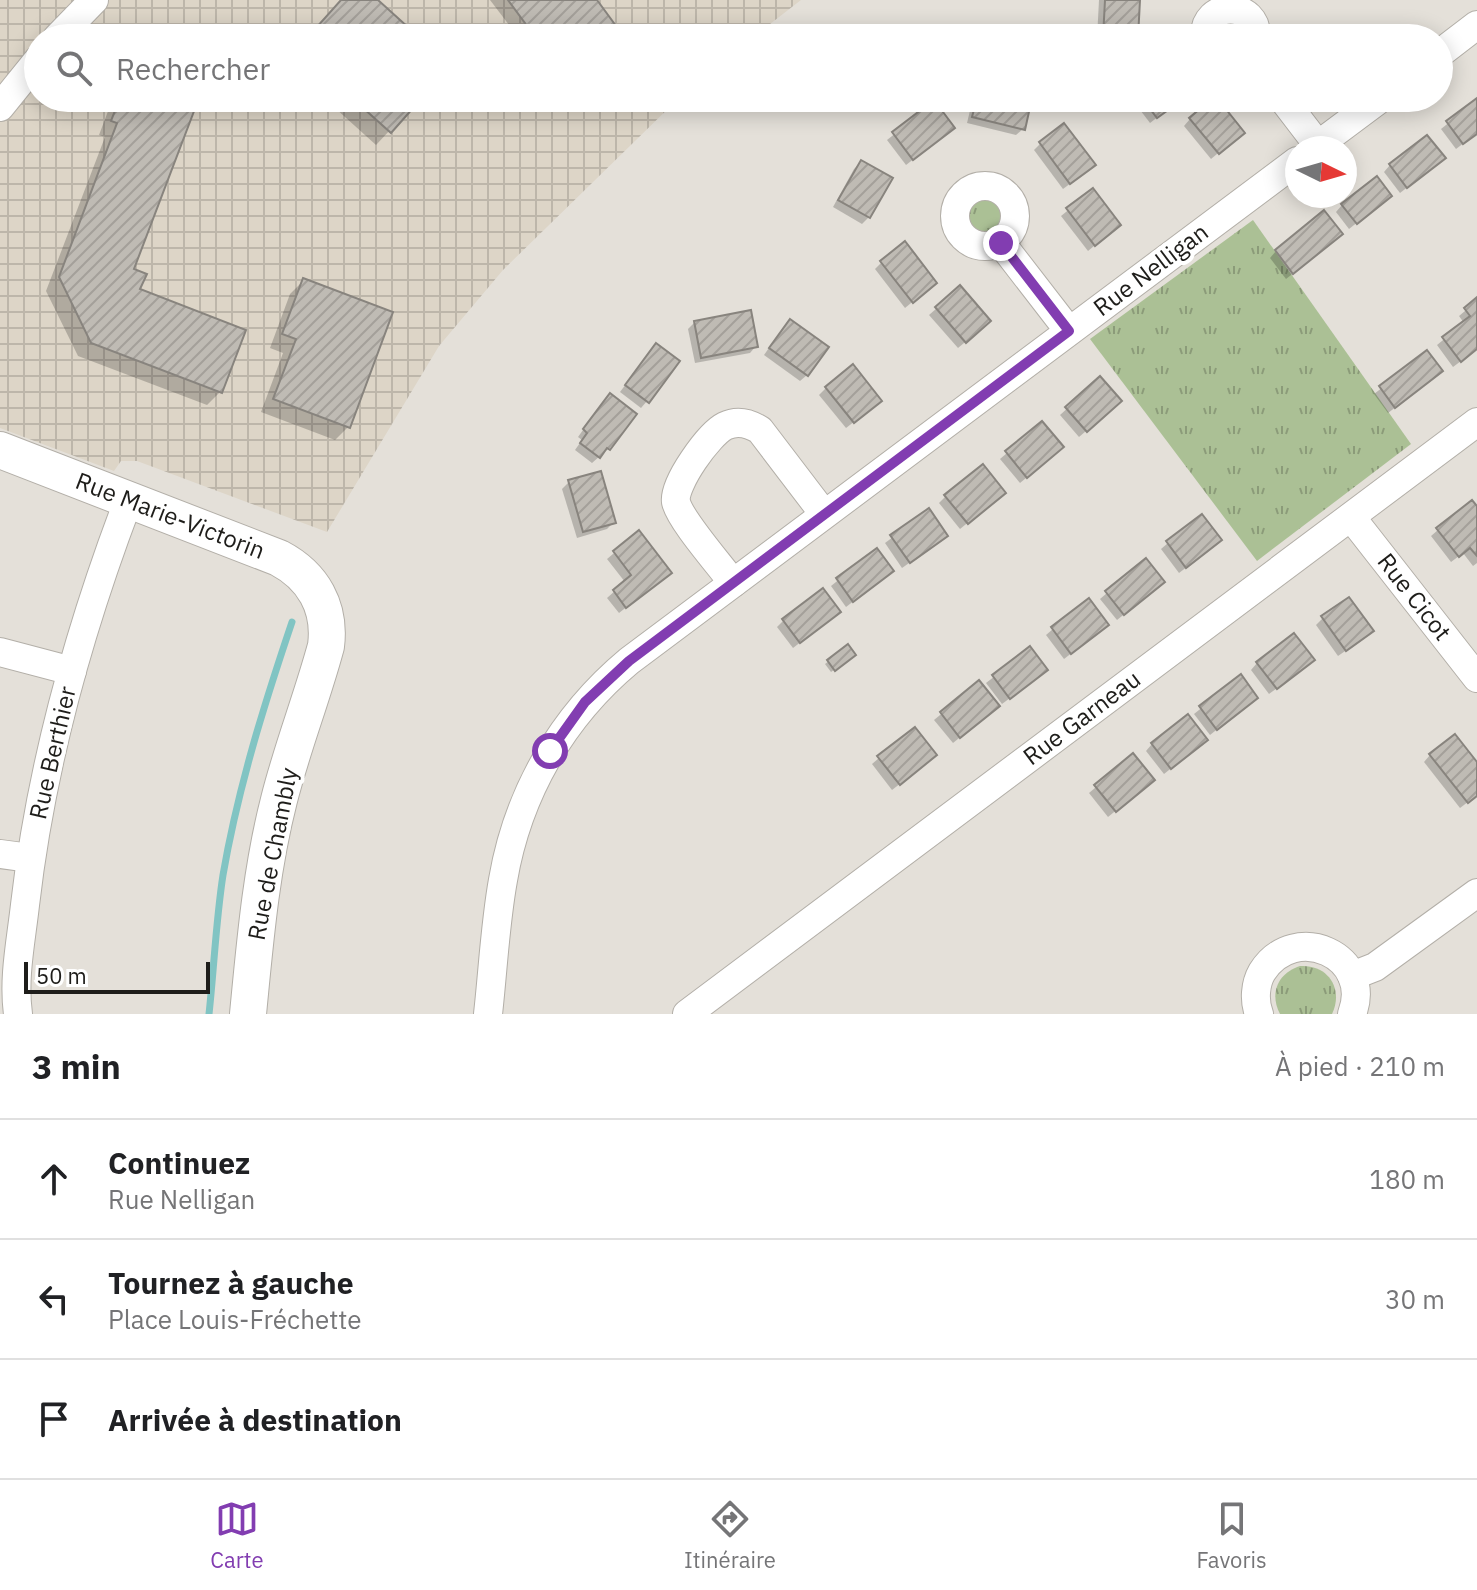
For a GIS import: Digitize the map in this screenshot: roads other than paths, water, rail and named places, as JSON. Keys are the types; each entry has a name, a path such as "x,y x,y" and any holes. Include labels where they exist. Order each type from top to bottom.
{"street":[{"path":"71,24 94,0"},
{"path":"1206,24 1213,13 1237,6 1250,15 1255,24"},
{"path":"1453,43 1477,25"},
{"path":"0,107 24,77"},
{"path":"1289,112 1302,136"},
{"name":"Rue Nelligan","path":"1330,136 1362,112"},
{"name":"Rue Nelligan","path":"488,1014 507,857 525,805 550,751 572,718 599,687 629,661 1285,170"},
{"path":"1001,243 1069,331"},
{"name":"Rue Garneau","path":"687,1014 1477,422"},
{"path":"733,583 682,514 676,496 682,477 717,431 729,424 741,423 760,430 824,514"},
{"name":"Rue Marie-Victorin","path":"0,450 288,563 305,576 322,603"},
{"name":"Rue Berthier","path":"18,1014 17,969 30,858 42,793 72,671 129,499"},
{"name":"Rue Cicot","path":"1351,517 1477,678"},
{"name":"Rue de Chambly","path":"248,1014 259,914 274,823 290,760 326,646 327,625 322,603"},
{"path":"0,652 72,671"},
{"path":"0,854 30,858"},
{"path":"1352,976 1375,967 1477,893"},
{"path":"1259,1014 1256,993 1259,977 1268,963 1280,953 1295,947 1311,946 1327,951 1340,960 1352,976 1356,989 1352,1014"}],"waterway":[{"path":"209,1014 229,843 253,747 292,622"}]}
